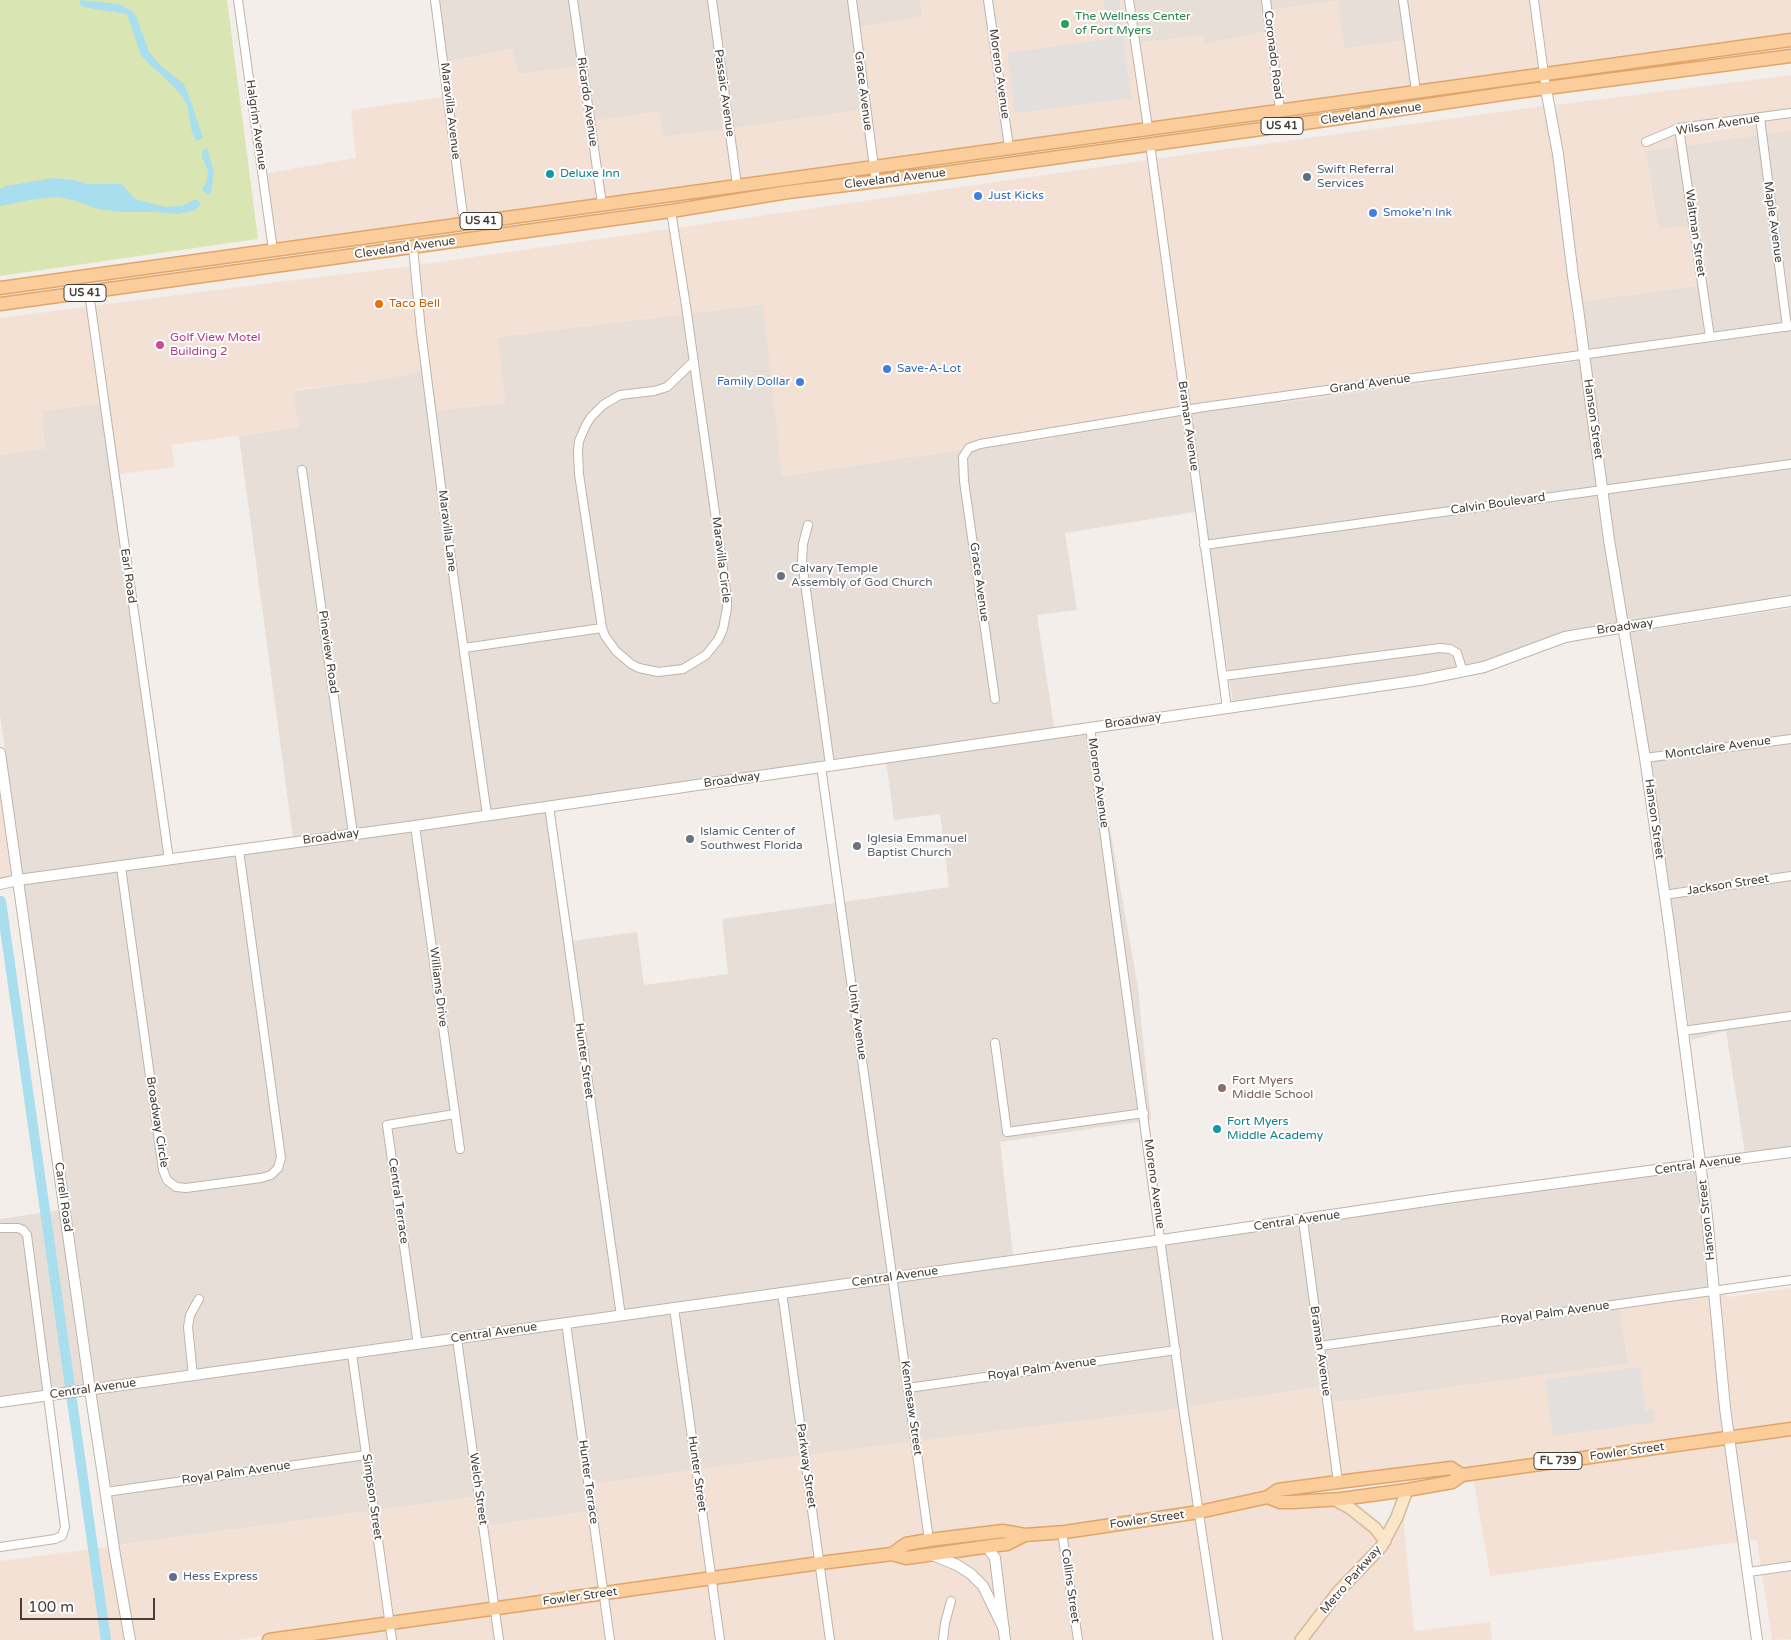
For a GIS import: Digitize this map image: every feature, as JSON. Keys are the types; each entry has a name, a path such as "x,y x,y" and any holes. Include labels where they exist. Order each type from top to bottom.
{"main road":[{"name":"Cleveland Avenue","path":"0,288 1791,40"},
{"name":"Cleveland Avenue","path":"0,304 671,211 788,192 876,182 1791,56"},
{"path":"1150,144 1162,134 1184,123"},
{"path":"1113,149 1136,139 1148,128"},
{"path":"413,247 449,225"},
{"path":"236,271 255,264 274,250"},
{"name":"Fowler Street","path":"1268,1497 1280,1502 1335,1500 1452,1482 1462,1475 1791,1429"},
{"name":"Fowler Street","path":"269,1640 820,1563 892,1554 906,1558 987,1547 1007,1544 1025,1536 1199,1512 1268,1497 1278,1490 1451,1468 1462,1475"},
{"path":"1407,1490 1428,1471"},
{"path":"1280,1502 1290,1498 1326,1492 1338,1482"},
{"name":"Metro Parkway","path":"1301,1640 1338,1592 1377,1552 1385,1541 1407,1490"},
{"path":"1335,1500 1350,1508 1370,1524 1385,1541"},
{"name":"Fowler Street","path":"892,1554 906,1544 929,1540 1003,1531 1025,1536"},
{"path":"981,1533 987,1547"}],"street":[{"name":"Halgrim Avenue","path":"238,0 274,250"},
{"name":"Maravilla Avenue","path":"435,0 464,223"},
{"name":"Ricardo Avenue","path":"573,0 602,204"},
{"name":"Passaic Avenue","path":"712,0 737,185"},
{"name":"Grace Avenue","path":"852,0 876,182"},
{"name":"Moreno Avenue","path":"988,0 1009,147"},
{"path":"1130,0 1148,128"},
{"name":"Coronado Road","path":"1266,0 1280,110"},
{"path":"1403,0 1416,91"},
{"name":"Hanson Street","path":"1534,0 1546,89 1558,154 1603,490 1623,628 1645,758 1683,1031 1707,1216 1729,1438 1757,1640"},
{"name":"Wilson Avenue","path":"1646,142 1679,128 1791,113"},
{"name":"Maple Avenue","path":"1760,118 1789,326"},
{"name":"Waltman Street","path":"1679,128 1710,337"},
{"name":"Braman Avenue","path":"1150,144 1227,708"},
{"name":"Maravilla Circle","path":"671,211 693,362 727,598 726,618 723,629 713,648 696,662 678,671 658,672 639,668 624,658 610,644 602,628 579,474 579,441 590,417 608,401 630,393 654,391 667,387 693,362"},
{"name":"Maravilla Lane","path":"413,247 421,331 487,815"},
{"name":"Earl Road","path":"89,292 169,860"},
{"name":"Grand Avenue","path":"963,465 963,457 969,448 980,444 1186,410 1789,326"},
{"name":"Calvin Boulevard","path":"1204,545 1791,464"},
{"name":"Grace Avenue","path":"963,465 995,699"},
{"name":"Pineview Road","path":"302,470 352,834"},
{"name":"Unity Avenue","path":"808,525 803,544 802,561 825,765 893,1277"},
{"name":"Broadway","path":"0,884 415,826 1463,672 1503,662 1565,638 1791,601"},
{"path":"464,648 602,628"},
{"path":"1223,676 1440,648 1450,649 1457,653 1463,672"},
{"name":"Moreno Avenue","path":"1090,728 1218,1640"},
{"name":"Montclaire Avenue","path":"1645,758 1791,738"},
{"name":"Carrell Road","path":"0,752 86,1390 106,1492 130,1640"},
{"name":"Hunter Street","path":"549,806 621,1316"},
{"name":"Williams Drive","path":"415,826 460,1149"},
{"name":"Broadway Circle","path":"121,867 163,1170 167,1180 176,1186 186,1188 261,1178 270,1175 278,1168 281,1158 239,850"},
{"name":"Jackson Street","path":"1664,894 1791,876"},
{"path":"1683,1031 1791,1016"},
{"path":"995,1043 1007,1132 1144,1112"},
{"name":"Central Terrace","path":"418,1345 387,1125 455,1114"},
{"name":"Central Avenue","path":"0,1402 1791,1152"},
{"name":"Braman Avenue","path":"1303,1220 1338,1482"},
{"path":"0,1228 18,1228 27,1235 65,1523 65,1530 62,1536 51,1540 0,1547"},
{"name":"Kennesaw Street","path":"893,1277 929,1540"},
{"name":"Royal Palm Avenue","path":"1320,1346 1791,1280"},
{"name":"Parkway Street","path":"782,1292 830,1640"},
{"path":"192,1376 188,1327 190,1315 199,1299"},
{"name":"Hunter Street","path":"674,1308 720,1640"},
{"name":"Hunter Terrace","path":"566,1323 610,1640"},
{"name":"Welch Street","path":"457,1339 499,1640"},
{"name":"Royal Palm Avenue","path":"908,1388 1176,1350"},
{"name":"Simpson Street","path":"352,1354 392,1640"},
{"name":"Royal Palm Avenue","path":"106,1492 366,1455"},
{"name":"Collins Street","path":"1062,1532 1078,1640"},
{"path":"987,1547 995,1558 1004,1635"},
{"path":"930,1554 957,1565 971,1574 982,1586 1004,1635"},
{"path":"1749,1572 1791,1566"},
{"path":"943,1640 951,1601"}],"shaded area":[{"path":"436,0 920,0 922,17 869,109 662,137 659,112 588,122 577,67 518,74 512,49 446,62"},
{"path":"920,0 1134,0 1141,43 1203,35 1205,44 1274,30 1270,10 1338,1 1344,48 1414,39 1409,0 1791,0 1791,36 274,244 263,174 356,158 351,110 449,96 446,62 512,49 518,74 578,67 589,122 659,111 663,137 730,129 869,109 859,27 922,17"},
{"path":"1104,0 1119,0 1131,98 1015,113 1007,53 1109,39"},
{"path":"1134,0 1409,0 1414,39 1344,49 1337,1 1271,10 1275,30 1205,44 1203,35 1141,43"},
{"path":"1791,75 1791,130 1646,151 1658,229 1700,225 1709,284 1582,301 1555,105"},
{"path":"1544,106 1553,155 1580,361 1281,403 1280,397 1051,431 1052,439 964,449 782,476 763,304 497,337 505,403 438,410 431,370 369,381 293,390 298,427 171,445 175,467 120,474 110,402 41,411 45,448 0,455 0,318 404,267 1198,153"},
{"path":"1791,130 1791,321 1589,349 1582,301 1709,284 1658,229 1646,151"},
{"path":"764,304 783,476 964,449 1052,439 1051,431 1280,396 1281,403 1580,361 1617,624 1462,668 1233,702 1201,511 1065,533 1077,610 1037,615 1054,727 1092,723 293,838 239,436 298,427 293,391 369,381 431,370 438,410 505,403 497,337"},
{"path":"1791,331 1791,597 1628,622 1614,539 1590,358"},
{"path":"111,402 167,854 244,845 22,875 0,714 0,455 45,448 41,411"},
{"path":"1791,608 1791,1147 1745,1154 1726,1031 1691,1040 1630,633"},
{"path":"1093,732 1138,988 1151,1120 1000,1142 1013,1255 95,1384 24,884 552,810 571,941 637,932 644,985 728,974 722,919 949,887 940,814 894,820 886,761"},
{"path":"0,794 11,877 0,879"},
{"path":"1696,1170 1709,1296 1620,1307 1628,1364 1333,1403 1330,1385 1184,1408 595,1511 486,1526 482,1496 119,1545 96,1394 1015,1266 1453,1202"},
{"path":"60,1210 85,1386 0,1397 0,1219"},
{"path":"1791,1288 1791,1425 1734,1432 1719,1294 1726,1293 1727,1297"},
{"path":"1709,1296 1724,1434 1464,1470 1267,1492 1198,1507 1062,1527 905,1539 884,1550 235,1640 136,1640 119,1545 482,1496 486,1526 594,1511 591,1484 803,1455 1184,1408 1330,1385 1333,1403 1628,1364 1620,1307"},
{"path":"1640,1367 1646,1411 1654,1410 1655,1422 1553,1436 1545,1380"},
{"path":"1791,1434 1791,1639 1772,1640 1757,1540 1749,1540 1735,1442"},
{"path":"1725,1443 1739,1542 1490,1576 1473,1478"},
{"path":"1266,1503 1278,1508 1334,1504 1371,1531 1379,1541 1295,1640 302,1640 882,1560 883,1562 886,1560 907,1563 1029,1540"},
{"path":"1403,1515 1414,1631 1490,1622 1492,1640 1308,1640 1342,1595 1392,1542 1391,1540"},
{"path":"109,1547 125,1640 0,1640 0,1561"}],"green space":[{"path":"0,0 227,0 258,239 0,276"}],"water":[{"path":"81,0 119,4 132,11 137,18 149,52 161,66 183,83 203,138 197,141 192,133 187,105 181,95 141,55 127,14 82,7 79,2"},
{"path":"207,148 214,172 211,192 208,195 202,190 207,180 208,171 202,157 202,151"},
{"path":"53,178 74,180 87,184 119,184 135,199 165,207 182,206 196,199 201,204 195,210 178,214 121,212 98,209 58,197 0,206 0,189 6,186"}],"waterway":[{"path":"1,901 106,1640"}],"place":[{"name":"The Wellness Center of Fort Myers","path":"1065,24"},
{"name":"Deluxe Inn","path":"550,174"},
{"name":"Swift Referral Services","path":"1307,177"},
{"name":"Just Kicks","path":"978,196"},
{"name":"Smoke’n Ink","path":"1373,213"},
{"name":"Taco Bell","path":"379,304"},
{"name":"Golf View Motel Building 2","path":"160,345"},
{"name":"Save-A-Lot","path":"887,369"},
{"name":"Family Dollar","path":"800,382"},
{"name":"Calvary Temple Assembly of God Church","path":"781,576"},
{"name":"Islamic Center of Southwest Florida","path":"690,839"},
{"name":"Iglesia Emmanuel Baptist Church","path":"857,846"},
{"name":"Fort Myers Middle School","path":"1222,1088"},
{"name":"Fort Myers Middle Academy","path":"1217,1129"},
{"name":"Hess Express","path":"173,1577"}]}
